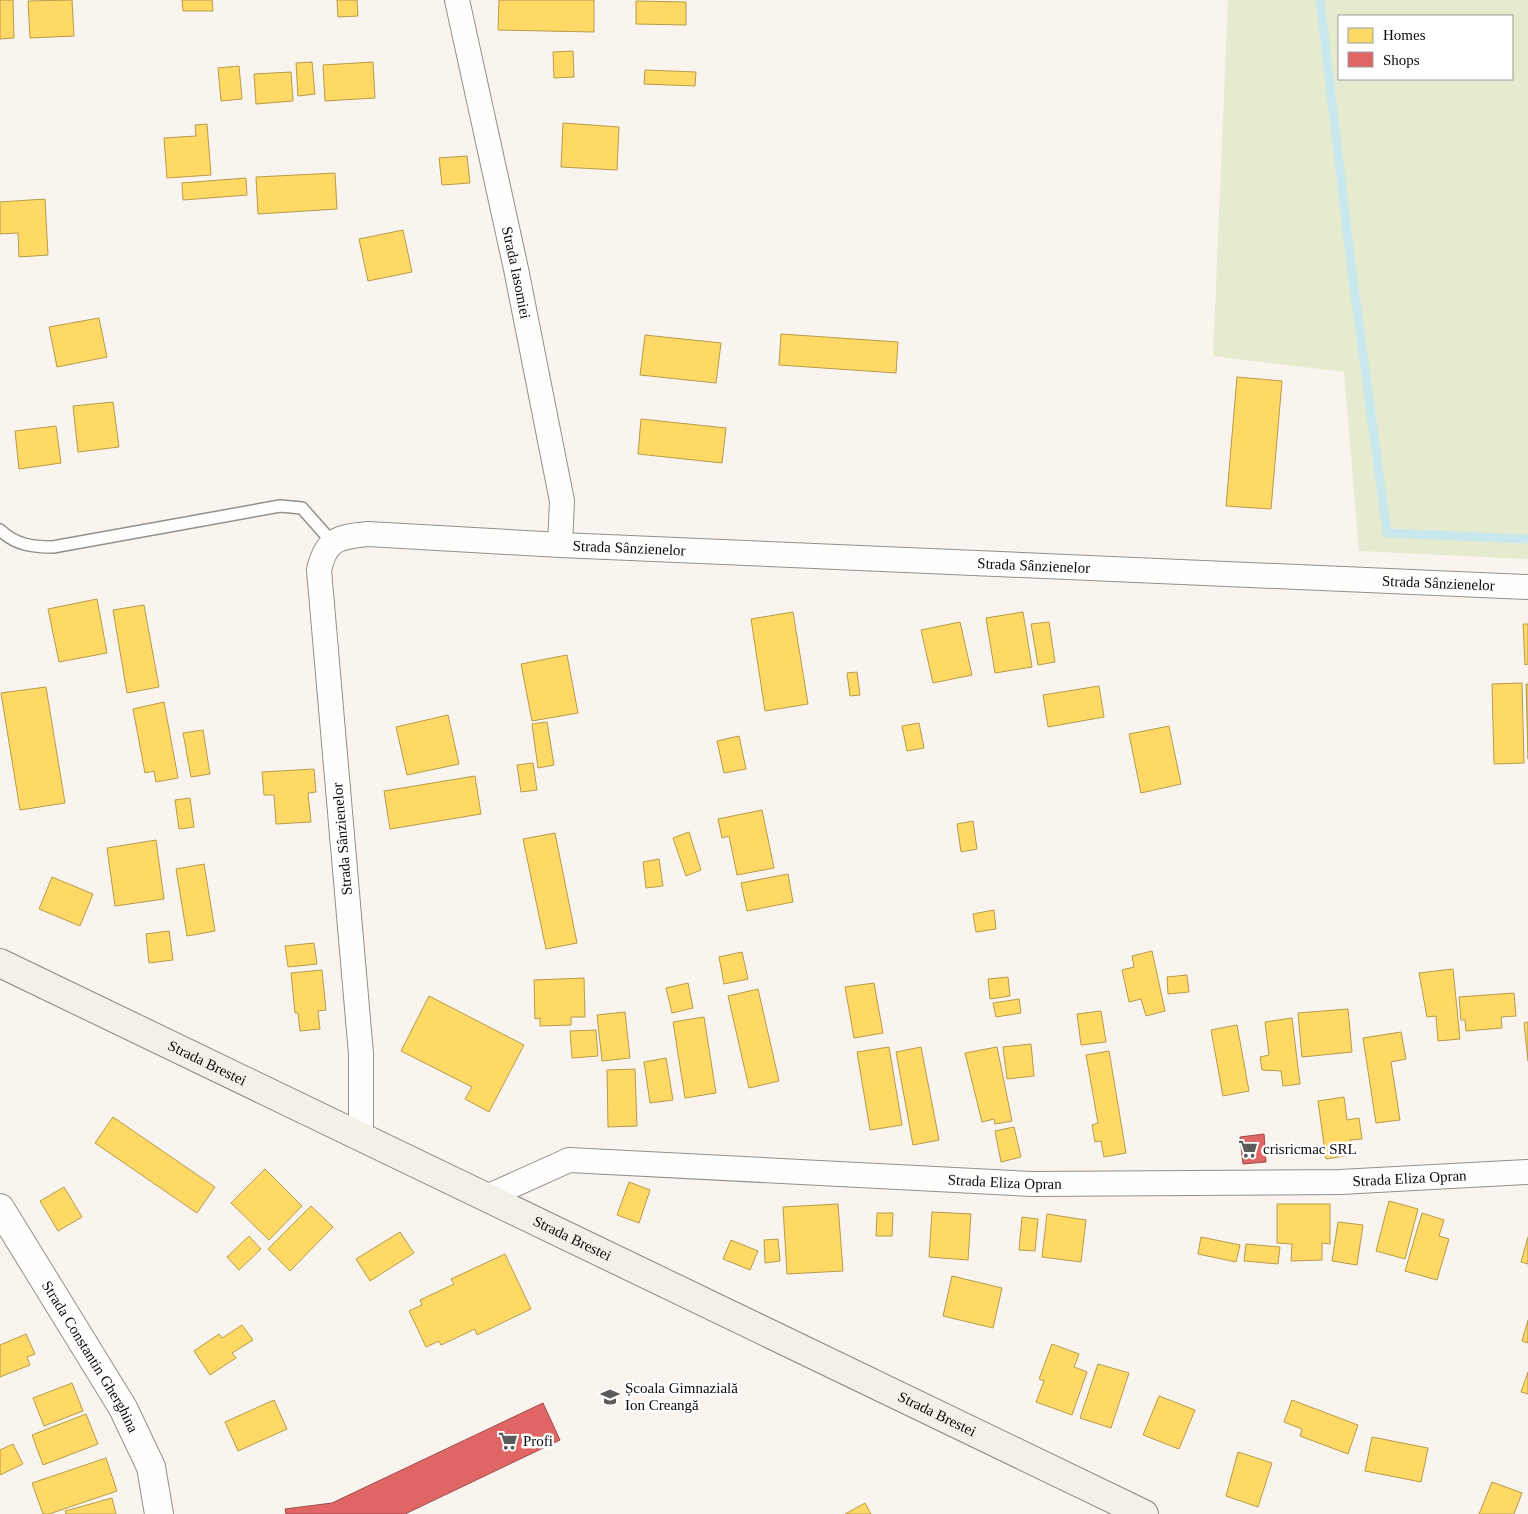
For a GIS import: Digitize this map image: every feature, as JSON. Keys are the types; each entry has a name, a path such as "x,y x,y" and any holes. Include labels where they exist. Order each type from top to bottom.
{"main road":[{"name":"Strada Brestei","path":"0,963 361,1138 489,1196 1144,1514"}],"street":[{"name":"Strada Iasomiei","path":"457,0 516,269 562,501 560,546"},
{"name":"Strada Sânzienelor","path":"361,1138 361,1054 319,570 323,554 332,542 349,536 368,534 560,546 1528,587"},
{"name":"Strada Eliza Opran","path":"489,1196 569,1160 1032,1184 1340,1182 1528,1172"},
{"name":"Strada Constantin Gherghina","path":"0,1208 123,1408 151,1467 159,1514"}],"lane":[{"path":"0,530 8,537 26,546 53,548 280,506 302,508 332,542"}],"green space":[{"path":"1228,0 1528,0 1528,559 1359,551 1344,372 1213,356"}],"building: Homes":[{"path":"0,0 13,0 14,38 0,39"},
{"path":"72,0 74,36 30,38 28,1"},
{"path":"182,0 212,0 213,11 183,11"},
{"path":"337,0 357,0 358,16 338,17"},
{"path":"499,0 594,0 594,32 498,30"},
{"path":"636,1 686,2 686,25 636,24"},
{"path":"573,51 574,77 554,78 553,52"},
{"path":"312,62 315,94 298,96 296,63"},
{"path":"373,62 375,98 325,101 323,65"},
{"path":"239,66 242,99 221,101 218,68"},
{"path":"645,70 696,72 695,86 644,84"},
{"path":"291,72 293,101 256,104 254,74"},
{"path":"563,123 619,127 617,170 561,167"},
{"path":"207,124 211,175 167,178 164,138 196,136 195,125"},
{"path":"467,156 470,183 442,185 439,158"},
{"path":"335,173 337,209 258,214 256,177"},
{"path":"246,178 247,195 183,200 182,183"},
{"path":"45,199 48,255 19,257 18,233 0,234 0,202"},
{"path":"403,230 412,272 368,281 359,239"},
{"path":"99,318 107,357 57,367 49,327"},
{"path":"781,334 898,342 896,373 779,365"},
{"path":"645,335 721,343 716,383 640,375"},
{"path":"1237,377 1282,381 1271,509 1226,506"},
{"path":"113,402 119,447 78,452 73,406"},
{"path":"641,419 726,428 722,463 638,454"},
{"path":"56,426 61,463 19,469 15,431"},
{"path":"97,599 107,653 59,662 48,609"},
{"path":"144,605 159,687 127,693 113,610"},
{"path":"793,612 808,704 765,711 751,619"},
{"path":"1023,612 1032,667 995,673 986,618"},
{"path":"960,622 972,675 933,683 921,630"},
{"path":"1049,622 1055,662 1038,665 1031,624"},
{"path":"1523,624 1528,624 1528,664 1525,665"},
{"path":"567,655 578,713 532,721 521,664"},
{"path":"857,672 860,695 850,696 847,673"},
{"path":"1522,683 1524,763 1494,764 1492,684"},
{"path":"1526,684 1528,684 1528,759"},
{"path":"1099,686 1104,717 1048,727 1043,695"},
{"path":"46,687 65,803 20,810 1,693"},
{"path":"164,702 178,778 156,782 154,771 145,773 133,709"},
{"path":"448,715 459,764 407,775 396,727"},
{"path":"547,722 554,765 538,768 532,724"},
{"path":"919,723 924,748 907,751 902,726"},
{"path":"1169,726 1181,784 1141,793 1129,734"},
{"path":"203,730 210,774 191,777 183,733"},
{"path":"739,736 746,769 724,773 717,741"},
{"path":"533,763 537,790 521,792 517,765"},
{"path":"314,769 316,792 308,793 311,822 276,824 274,795 264,795 262,772"},
{"path":"475,776 481,814 390,829 384,791"},
{"path":"190,798 194,827 179,829 175,800"},
{"path":"762,810 774,868 737,875 729,836 722,838 718,819"},
{"path":"973,821 977,849 961,852 957,824"},
{"path":"689,832 701,870 686,876 673,838"},
{"path":"555,833 577,943 546,949 523,839"},
{"path":"156,840 164,899 115,906 107,848"},
{"path":"659,859 663,886 646,888 643,862"},
{"path":"204,864 215,931 187,936 176,869"},
{"path":"788,874 793,902 747,911 741,883"},
{"path":"52,877 93,894 80,926 39,909"},
{"path":"994,910 996,929 976,932 973,914"},
{"path":"169,931 173,960 149,963 146,934"},
{"path":"314,943 317,964 288,967 285,946"},
{"path":"1152,951 1165,1011 1146,1016 1141,999 1129,1002 1122,970 1134,967 1132,956"},
{"path":"742,952 748,979 724,984 719,957"},
{"path":"1453,969 1460,1039 1438,1041 1436,1016 1427,1017 1419,973"},
{"path":"322,970 326,1010 318,1011 320,1029 300,1031 298,1013 295,1013 291,973"},
{"path":"1187,975 1189,992 1168,994 1167,977"},
{"path":"1008,977 1010,996 990,999 988,979"},
{"path":"584,978 585,1017 571,1017 571,1025 540,1026 540,1018 535,1019 534,980"},
{"path":"688,983 693,1008 672,1013 666,988"},
{"path":"874,983 883,1033 854,1038 845,987"},
{"path":"758,989 779,1081 749,1088 728,996"},
{"path":"1514,993 1516,1016 1501,1017 1502,1028 1466,1031 1465,1020 1461,1020 1459,997"},
{"path":"429,996 524,1045 489,1112 465,1099 472,1087 401,1051"},
{"path":"1019,999 1021,1013 996,1017 993,1003"},
{"path":"1348,1009 1352,1052 1302,1057 1298,1013"},
{"path":"1101,1011 1106,1042 1081,1045 1077,1014"},
{"path":"625,1012 630,1058 602,1061 597,1015"},
{"path":"704,1017 716,1093 685,1098 673,1022"},
{"path":"1292,1018 1300,1084 1283,1086 1281,1071 1262,1070 1260,1057 1269,1055 1265,1022"},
{"path":"1528,1022 1528,1061 1524,1023"},
{"path":"1237,1025 1249,1091 1223,1096 1211,1030"},
{"path":"596,1030 598,1056 572,1058 570,1031"},
{"path":"1401,1032 1406,1059 1391,1062 1400,1120 1376,1123 1363,1038"},
{"path":"1031,1044 1034,1076 1007,1079 1003,1047"},
{"path":"889,1047 902,1125 870,1130 857,1052"},
{"path":"921,1047 939,1140 913,1145 896,1052"},
{"path":"997,1047 1012,1121 995,1124 994,1119 982,1122 965,1053"},
{"path":"1109,1051 1126,1153 1104,1157 1101,1141 1095,1142 1092,1125 1098,1123 1086,1055"},
{"path":"666,1058 673,1100 650,1103 644,1062"},
{"path":"635,1069 637,1126 608,1127 607,1070"},
{"path":"1344,1097 1347,1120 1359,1118 1362,1139 1350,1140 1352,1155 1326,1159 1318,1101"},
{"path":"113,1117 215,1187 197,1213 95,1143"},
{"path":"1014,1127 1021,1157 1001,1162 995,1131"},
{"path":"265,1169 302,1206 269,1240 231,1203"},
{"path":"629,1182 650,1190 639,1223 617,1215"},
{"path":"64,1187 82,1217 58,1231 40,1201"},
{"path":"1389,1201 1418,1209 1405,1259 1376,1251"},
{"path":"838,1204 843,1271 787,1274 783,1207"},
{"path":"1277,1204 1330,1204 1330,1244 1322,1243 1322,1260 1291,1261 1292,1244 1277,1243"},
{"path":"311,1206 333,1227 290,1271 268,1249"},
{"path":"932,1212 971,1214 968,1260 929,1257"},
{"path":"877,1213 893,1213 892,1236 876,1236"},
{"path":"1422,1213 1444,1220 1439,1236 1449,1239 1437,1280 1405,1271"},
{"path":"1047,1214 1086,1220 1081,1262 1042,1257"},
{"path":"1022,1217 1038,1219 1035,1251 1019,1250"},
{"path":"1338,1222 1363,1225 1357,1265 1332,1261"},
{"path":"400,1232 414,1253 370,1281 356,1259"},
{"path":"249,1236 261,1249 239,1270 227,1257"},
{"path":"1201,1237 1240,1245 1236,1262 1198,1254"},
{"path":"1528,1237 1528,1264 1521,1262"},
{"path":"778,1239 780,1261 765,1263 764,1240"},
{"path":"731,1240 758,1251 750,1270 723,1259"},
{"path":"1246,1244 1280,1247 1278,1264 1244,1261"},
{"path":"505,1254 531,1309 477,1335 475,1329 441,1345 439,1341 426,1347 409,1311 422,1305 420,1300 454,1284 451,1279"},
{"path":"952,1276 1002,1288 993,1328 943,1316"},
{"path":"1528,1320 1528,1343 1522,1341"},
{"path":"242,1325 253,1340 232,1353 236,1358 210,1375 194,1351 219,1334 222,1338"},
{"path":"26,1334 35,1354 27,1357 30,1365 0,1377 0,1345"},
{"path":"1052,1344 1079,1354 1074,1367 1087,1372 1072,1415 1036,1402 1044,1381 1039,1379"},
{"path":"1098,1364 1129,1373 1111,1428 1080,1418"},
{"path":"1528,1372 1528,1394 1521,1392"},
{"path":"72,1383 83,1411 44,1426 33,1398"},
{"path":"1159,1396 1195,1410 1179,1449 1143,1435"},
{"path":"274,1400 287,1429 238,1451 225,1422"},
{"path":"1292,1400 1358,1425 1348,1454 1300,1436 1302,1429 1284,1422"},
{"path":"86,1414 98,1444 43,1465 32,1435"},
{"path":"1372,1437 1428,1448 1421,1482 1365,1471"},
{"path":"13,1444 23,1464 0,1475 0,1450"},
{"path":"1238,1452 1272,1463 1258,1507 1226,1496"},
{"path":"106,1458 117,1491 49,1514 43,1514 32,1483"},
{"path":"1492,1482 1522,1493 1514,1514 1479,1514"},
{"path":"112,1498 116,1514 66,1514 65,1511"},
{"path":"865,1503 871,1514 845,1514"}],"building: Shops":[{"path":"1264,1134 1266,1162 1243,1164 1240,1137"},
{"path":"543,1403 560,1440 405,1514 286,1514 285,1509 332,1503"}],"waterway":[{"path":"1320,0 1351,264 1387,533 1528,539"}],"place":[{"name":"crisricmac SRL","path":"1248,1149"},
{"name":"Școala Gimnazială Ion Creangă","path":"610,1397"},
{"name":"Profi","path":"508,1441"}]}
